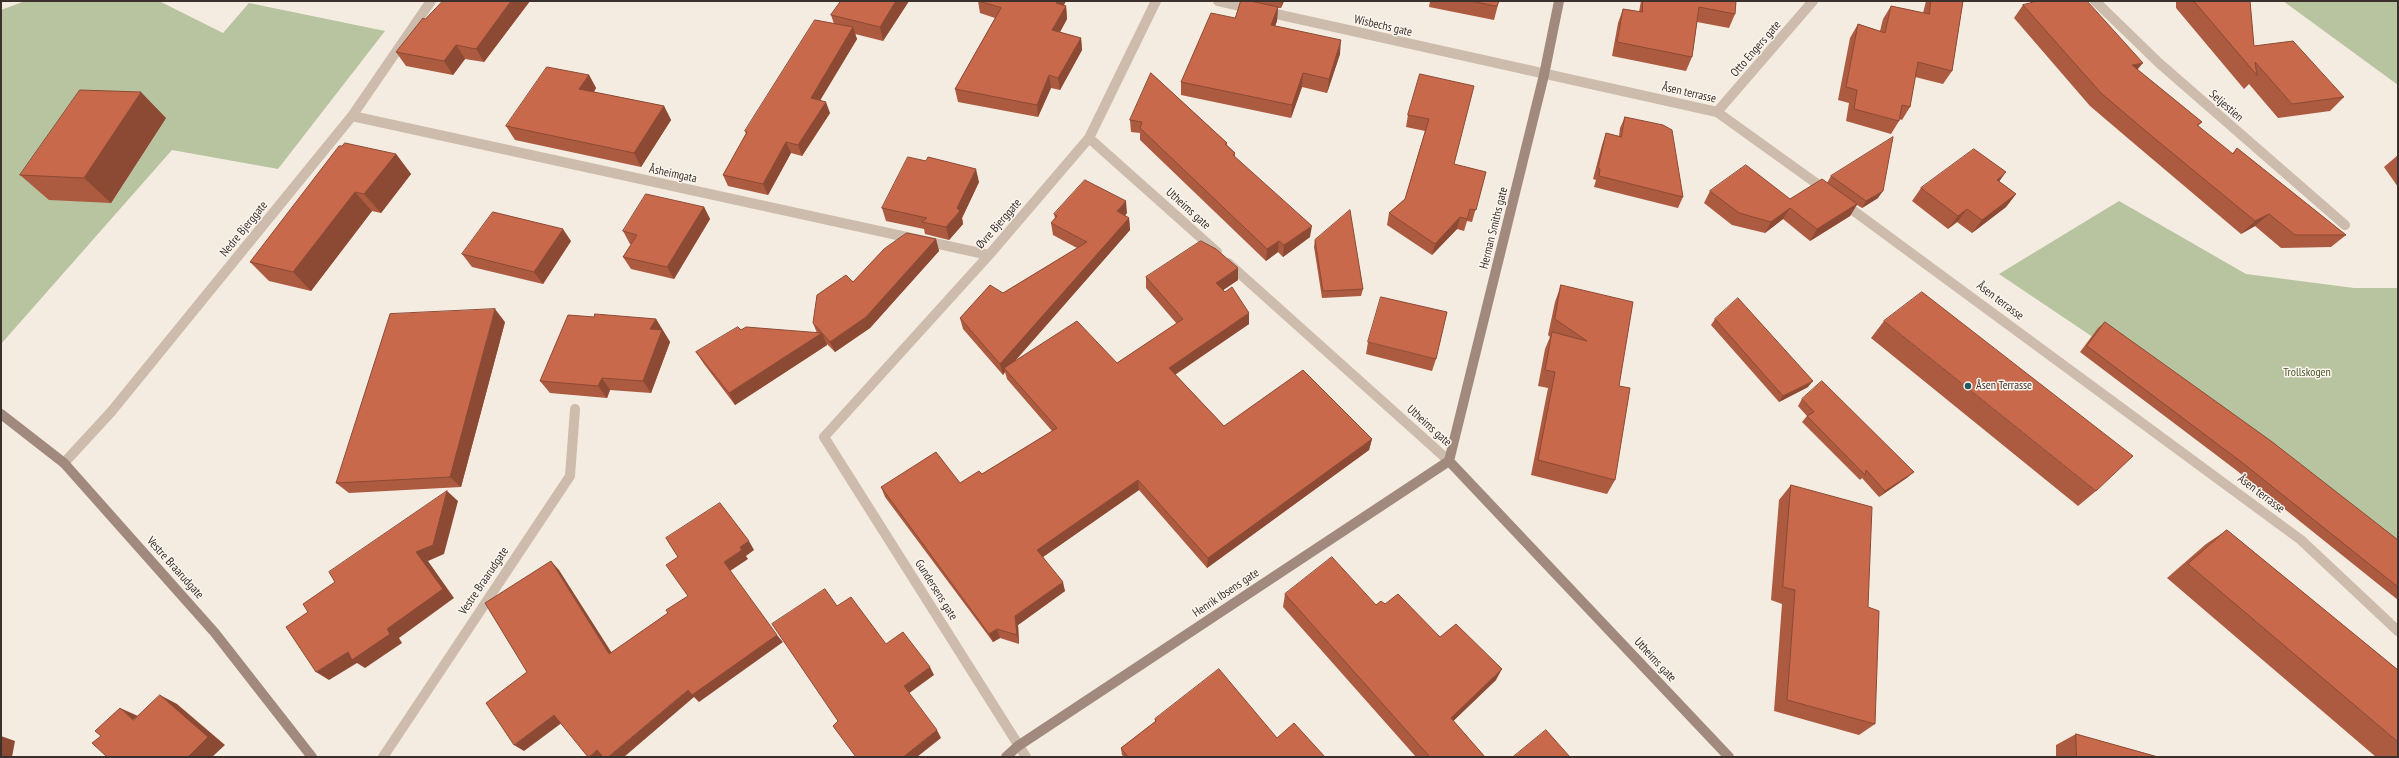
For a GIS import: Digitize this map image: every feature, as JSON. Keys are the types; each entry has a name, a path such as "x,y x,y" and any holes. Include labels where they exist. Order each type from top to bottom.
{"street":[{"name":"Nedre Bjerggate","path":"64,463 116,406 352,116 431,1"},
{"name":"Øvre Bjerggate","path":"824,437 989,255 1089,138 1156,1"},
{"name":"Wisbechs gate","path":"1218,1 1544,75"},
{"name":"Herman Smiths gate","path":"1449,461 1544,75 1559,1"},
{"name":"Otto Engers gate","path":"1717,112 1813,1"},
{"name":"Seljestien","path":"2095,1 2158,63 2345,225"},
{"name":"Åsen terrasse","path":"1544,75 1717,112 1953,282 2301,540 2398,631"},
{"name":"Åsheimgata","path":"352,116 989,255"},
{"name":"Utheims gate","path":"1089,138 1449,461 1729,757"},
{"name":"Vestre Braarudgate","path":"383,757 570,476 575,409"},
{"name":"Vestre Braarudgate","path":"1,414 64,463 215,633 312,757"},
{"name":"Gundersens gate","path":"824,437 1026,757"},
{"name":"Henrik Ibsens gate","path":"1006,757 1018,746 1449,461"}],"green space":[{"path":"25,1 159,1 223,33 249,3 385,31 278,169 172,150 1,344 1,10"},
{"path":"2283,1 2398,1 2398,85"},
{"name":"Trollskogen","path":"2119,201 2246,274 2354,288 2398,288 2398,557 2325,493 1999,274"}],"building":[{"path":"443,1 511,1 476,49 456,45 444,61 396,52 423,18 425,19"},
{"path":"841,1 896,1 880,27 831,15"},
{"path":"979,1 1057,1 1056,3 1066,6 1052,30 1081,38 1058,78 1049,75 1037,105 955,89 1001,8"},
{"path":"1241,1 1250,1 1278,7 1271,25 1341,40 1329,79 1303,73 1292,105 1181,82 1211,13 1235,18"},
{"path":"1471,1 1499,1 1497,6"},
{"path":"1643,1 1736,1 1735,14 1699,7 1692,57 1617,42 1623,9 1642,12"},
{"path":"1931,1 1963,1 1952,71 1918,62 1910,107 1902,105 1899,121 1854,109 1857,90 1846,87 1858,24 1885,33 1891,6 1929,14"},
{"path":"2038,1 2087,1 2143,63 2132,65 2202,122 2197,125 2233,154 2237,148 2346,235 2295,235 2269,214 2255,221 2101,93 2023,5"},
{"path":"2194,1 2250,1 2254,46 2293,41 2344,97 2292,104 2255,62 2257,75"},
{"path":"815,20 853,27 811,98 826,102 798,145 786,142 763,184 723,175 747,132 745,131"},
{"path":"547,67 589,75 579,89 664,106 634,153 506,126"},
{"path":"1151,73 1227,143 1225,144 1235,153 1233,155 1312,226 1284,245 1279,241 1267,249 1140,128 1142,122 1130,120"},
{"path":"1420,74 1474,86 1454,164 1486,172 1476,210 1470,209 1467,219 1460,217 1435,244 1389,213 1405,199 1429,119 1408,115"},
{"path":"80,90 141,92 84,178 20,175"},
{"path":"1625,117 1663,125 1672,130 1683,197 1599,176 1600,169 1598,168 1606,133 1621,137"},
{"path":"1893,137 1883,191 1866,201 1831,176"},
{"path":"345,143 396,154 364,194 355,192 293,272 250,262 339,146 342,146"},
{"path":"1974,149 2006,172 1997,180 2016,194 1982,220 1967,209 1958,216 1921,188"},
{"path":"908,157 926,161 928,157 976,169 957,208 960,211 946,227 922,222 927,218 882,208"},
{"path":"1746,165 1790,199 1822,179 1857,204 1817,229 1790,208 1771,222 1739,213 1710,191"},
{"path":"1085,180 1126,201 1117,211 1129,218 1000,364 960,318 990,285 1003,293 1087,242 1051,223 1057,216 1054,214"},
{"path":"646,194 704,207 667,267 623,257 637,235 623,231"},
{"path":"1350,210 1363,289 1323,291 1315,240"},
{"path":"493,212 563,229 534,272 462,254"},
{"path":"907,233 936,239 866,317 830,342 813,323 817,295 846,275 853,282 884,249"},
{"path":"1201,241 1216,249 1238,268 1216,283 1225,292 1232,287 1249,313 1169,368 1224,426 1303,370 1372,439 1208,558 1138,480 1037,550 1063,582 1015,616 1017,635 997,629 989,634 881,487 936,452 960,483 979,471 982,474 1057,428 1004,368 1077,321 1117,363 1183,319 1146,277"},
{"path":"1561,285 1633,302 1619,386 1630,388 1615,480 1538,460 1555,372 1545,370 1552,332 1587,341 1555,319"},
{"path":"1922,292 2133,456 2096,491 1884,321"},
{"path":"1381,297 1447,312 1436,359 1368,342"},
{"path":"1738,298 1813,381 1783,396 1715,319"},
{"path":"495,309 450,477 336,483 390,314"},
{"path":"595,314 656,319 650,329 662,330 643,381 602,378 598,386 540,381 568,315 594,317"},
{"path":"2105,322 2271,441 2398,540 2398,587 2244,464 2087,346"},
{"path":"738,327 741,330 746,327 822,333 729,393 696,352"},
{"path":"1822,381 1914,472 1885,491 1866,470 1865,475 1807,416 1814,412 1802,399"},
{"path":"1791,485 1872,507 1868,607 1879,611 1875,724 1787,700 1795,590 1783,587"},
{"path":"447,491 433,545 416,552 443,589 387,629 390,634 352,660 348,652 316,672 286,627 308,612 303,604 335,582 329,572"},
{"path":"720,503 749,541 740,547 742,550 724,562 777,635 692,695 688,690 608,757 603,757 597,750 588,757 554,715 514,745 486,703 527,672 485,603 551,561 609,654 668,613 666,610 688,596 666,565 678,557 666,538"},
{"path":"2227,530 2398,670 2398,742 2188,564"},
{"path":"1332,557 1376,605 1381,601 1385,604 1398,594 1440,637 1456,624 1502,669 1451,718 1485,757 1428,757 1429,756 1285,594"},
{"path":"825,589 837,606 851,597 886,644 903,632 930,667 904,686 937,730 903,757 856,757 833,726 838,721 772,624"},
{"path":"1219,669 1277,738 1294,723 1325,757 1128,757 1121,748 1156,721 1155,719"},
{"path":"160,695 208,737 188,757 107,757 92,743 101,736 95,731 120,708 133,720"},
{"path":"1546,730 1570,757 1513,757"},
{"path":"2076,734 2158,757 2077,757"}],"place":[{"name":"Åsen Terrasse","path":"1968,386"}]}
